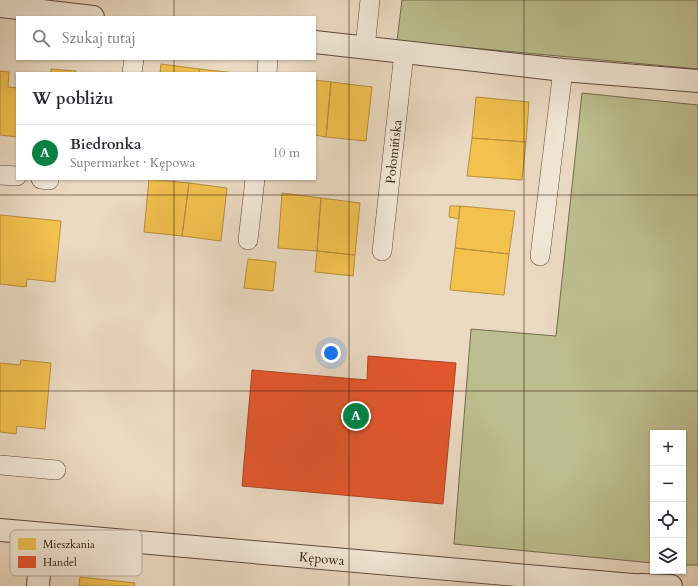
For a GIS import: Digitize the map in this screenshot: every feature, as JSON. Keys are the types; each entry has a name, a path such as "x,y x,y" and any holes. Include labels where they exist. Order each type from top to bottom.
{"street":[{"path":"0,6 85,16"},
{"path":"316,42 563,70 698,81"},
{"name":"Kępowa","path":"0,530 10,531"},
{"name":"Kępowa","path":"142,542 642,585 671,586"},
{"path":"38,586 39,576"}],"lane":[{"path":"365,48 370,0"},
{"name":"Połomińska","path":"382,252 404,53"},
{"path":"132,72 134,60"},
{"path":"267,72 268,60"},
{"path":"540,256 563,70"},
{"path":"0,175 16,176"},
{"path":"248,240 255,180"},
{"path":"0,464 56,470"}],"green space":[{"path":"402,0 698,0 698,69 397,41"},
{"path":"582,93 698,105 698,565 686,565 686,430 650,430 650,563 454,544 471,329 556,336"}],"building: Mieszkania":[{"path":"161,64 199,69 199,72 160,72"},
{"path":"51,69 76,71 76,72 51,72"},
{"path":"199,69 227,72 199,72"},
{"path":"0,71 9,72 8,87 16,88 16,137 0,135"},
{"path":"316,80 331,82 326,137 316,135"},
{"path":"331,82 372,87 366,141 326,137"},
{"path":"476,97 529,102 526,142 472,138"},
{"path":"472,138 526,142 522,180 467,176"},
{"path":"149,180 189,183 182,236 144,232"},
{"path":"189,183 227,188 221,241 182,236"},
{"path":"282,193 321,198 317,251 278,248"},
{"path":"321,198 360,203 355,255 317,251"},
{"path":"450,206 460,206 459,219 449,217"},
{"path":"460,206 515,211 509,254 455,248"},
{"path":"0,215 61,221 55,282 27,279 26,287 0,284"},
{"path":"455,248 509,254 504,295 450,290"},
{"path":"317,251 355,255 353,276 315,272"},
{"path":"248,259 276,262 273,291 244,288"},
{"path":"21,360 51,363 45,429 17,426 16,434 0,432 0,363 20,365"},
{"path":"80,577 135,583 134,586 79,586"}],"building: Handel":[{"path":"368,356 456,363 443,504 242,486 252,370 367,380"}],"place":[{"name":"Biedronka","path":"356,416"}]}
